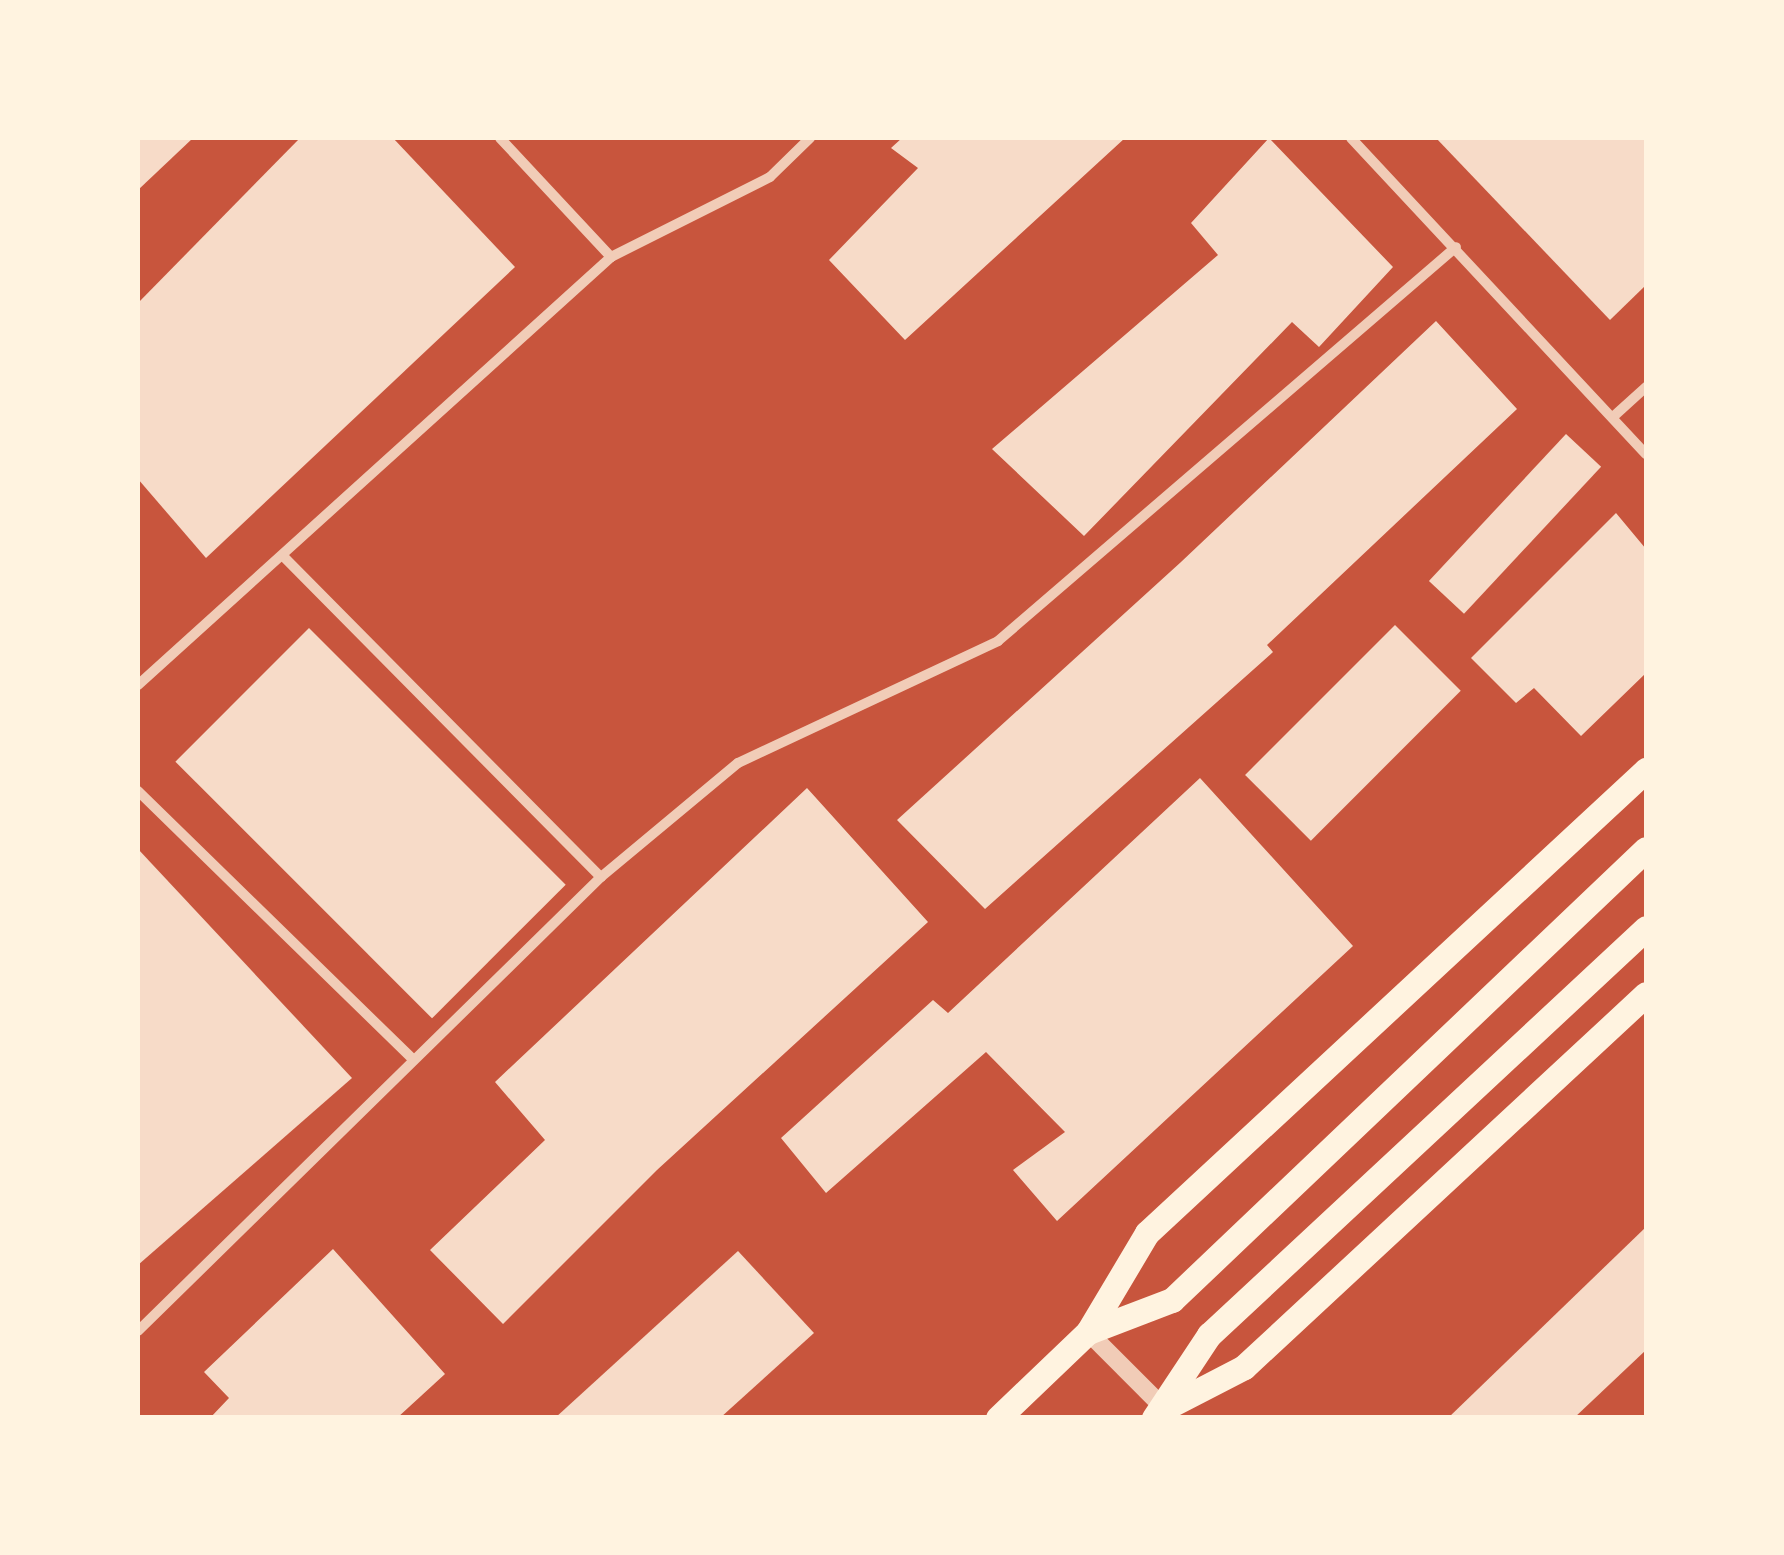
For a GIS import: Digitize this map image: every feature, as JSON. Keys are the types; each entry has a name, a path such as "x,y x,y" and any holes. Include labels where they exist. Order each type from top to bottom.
{"main road":[{"path":"998,1418 1088,1332 1147,1233 1646,770"},
{"path":"1088,1332 1172,1300 1646,849"},
{"path":"1164,1414 1209,1335 1646,928"},
{"path":"1164,1414 1244,1366 1646,994"}],"street":[{"path":"500,138 611,257"},
{"path":"138,685 611,257 770,177 810,138"},
{"path":"1350,138 1646,454"},
{"path":"138,1332 601,878 738,763 998,641 1456,247"},
{"path":"1614,416 1646,387"},
{"path":"283,556 601,878"},
{"path":"138,791 413,1059"},
{"path":"1088,1332 1164,1414"}],"building":[{"path":"138,138 193,138 138,190"},
{"path":"300,138 393,138 515,267 206,558 138,479 138,303"},
{"path":"902,138 1125,138 905,340 829,260 918,168 891,148"},
{"path":"1269,138 1393,267 1319,347 1292,322 1084,536 992,449 1218,255 1191,223"},
{"path":"1436,138 1646,138 1646,285 1610,320"},
{"path":"1436,321 1517,409 1267,645 1273,652 985,909 897,820 1181,562"},
{"path":"1566,434 1601,467 1464,614 1429,581"},
{"path":"1616,513 1646,549 1646,673 1581,736 1534,688 1516,703 1471,658"},
{"path":"1395,625 1461,691 1311,841 1245,775"},
{"path":"309,628 566,885 432,1018 175,762"},
{"path":"1200,778 1353,946 1057,1221 1013,1170 1065,1132 986,1052 826,1193 781,1138 933,1000 948,1013"},
{"path":"807,788 928,922 657,1170 503,1324 430,1250 545,1140 495,1082"},
{"path":"138,849 352,1078 138,1265"},
{"path":"1646,1227 1646,1350 1574,1418 1448,1418"},
{"path":"333,1249 445,1374 397,1418 210,1418 229,1398 204,1372"},
{"path":"738,1251 814,1333 720,1418 555,1418"}]}
